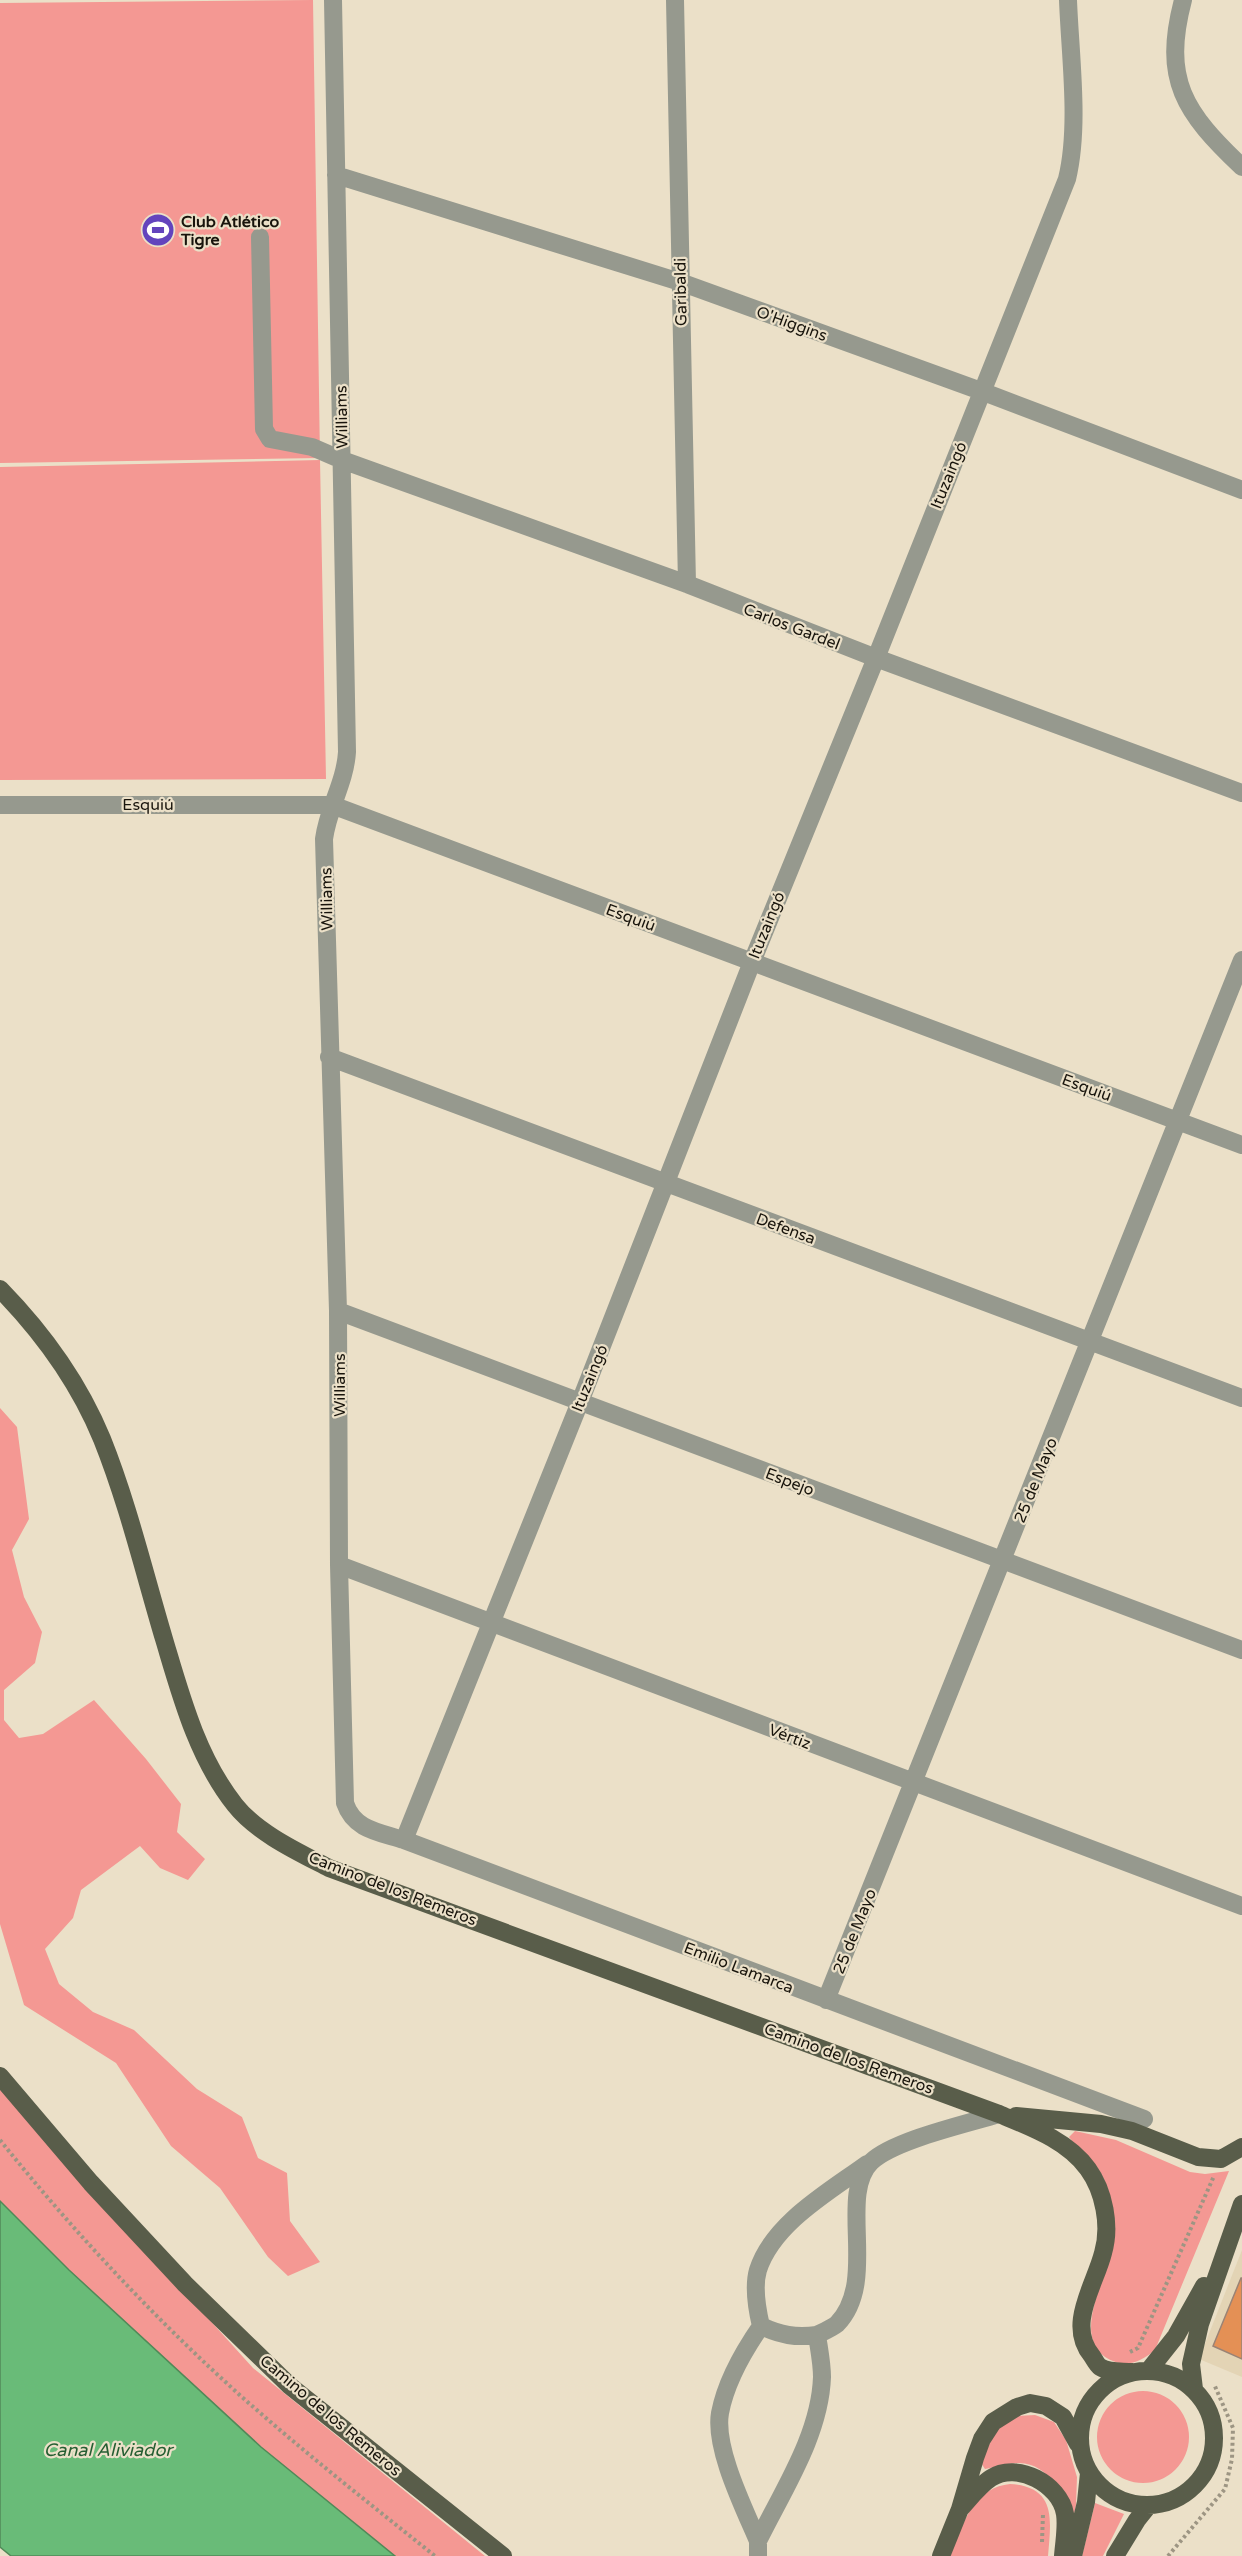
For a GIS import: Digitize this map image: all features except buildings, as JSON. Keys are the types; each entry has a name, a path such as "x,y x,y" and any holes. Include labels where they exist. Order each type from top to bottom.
{"main road":[{"name":"Camino de los Remeros","path":"0,1289 49,1345 71,1380 101,1437 124,1500 179,1691 203,1755 236,1806 277,1840 329,1868 999,2114 1041,2132 1070,2150 1088,2169 1098,2186 1105,2210 1104,2252 1080,2324 1086,2349 1100,2367 1111,2370 1140,2371"},
{"name":"Camino de los Remeros","path":"0,2076 91,2183 184,2284 290,2386 503,2556"},
{"name":"Camino de los Remeros","path":"999,2114 1101,2124 1132,2131 1198,2157 1221,2159 1242,2147"},
{"path":"1194,2389 1191,2364 1200,2324 1242,2204"},
{"path":"1140,2371 1176,2336 1228,2242"},
{"path":"941,2556 960,2509 982,2439 993,2422 1017,2408 1030,2403 1046,2406 1059,2413 1068,2423 1089,2473 1100,2487 1114,2497 1131,2503 1149,2505 1171,2501 1190,2489 1205,2472 1213,2451 1214,2429 1207,2408 1194,2389 1181,2379 1165,2373 1140,2371 1113,2379 1097,2391 1086,2408 1080,2427 1080,2447"},
{"path":"960,2509 992,2477 1014,2473 1035,2476 1053,2491 1065,2513 1063,2556"},
{"path":"1073,2556 1086,2502 1089,2473"},
{"path":"1115,2556 1149,2505"}],"street":[{"name":"Williams","path":"333,0 347,752 346,773 332,805 324,839 338,1311 339,1565 345,1803"},
{"name":"Garibaldi","path":"675,0 687,584"},
{"name":"Ituzaingó","path":"404,1840 1066,179 1072,159 1073,135 1068,0"},
{"path":"1183,0 1176,27 1174,54 1176,73 1183,95 1196,117 1242,167"},
{"name":"O'Higgins","path":"336,175 680,282 981,391 1242,490"},
{"name":"Carlos Gardel","path":"260,237 264,429 270,439 312,447 342,460 687,584 876,658 1242,793"},
{"name":"Esquiú","path":"0,806 332,805 1242,1145"},
{"name":"25 de Mayo","path":"826,2000 1242,960"},
{"name":"Defensa","path":"329,1057 1242,1398"},
{"name":"Espejo","path":"338,1311 1242,1650"},
{"name":"Vértiz","path":"339,1565 1242,1906"},
{"name":"Emilio Lamarca","path":"345,1803 349,1814 359,1826 404,1840 1144,2119"},
{"path":"758,2548 728,2466 723,2448 720,2415 741,2356 761,2325 756,2304 757,2271 769,2248 790,2222 816,2200 898,2146 999,2114"},
{"path":"761,2325 779,2334 801,2337 817,2335 836,2324 848,2306 856,2280 859,2188 863,2172 873,2161"},
{"path":"758,2548 815,2417 822,2376 817,2335"}],"path":[{"path":"0,2140 80,2233 147,2305 218,2374 344,2484 435,2556"},
{"path":"1129,2353 1138,2348 1214,2175"},
{"path":"1168,2556 1225,2489 1232,2459 1233,2428 1210,2375"},
{"path":"1042,2549 1043,2483"}],"shaded area":[{"name":"Club Atlético Tigre","path":"313,0 320,458 0,463 0,3"},
{"path":"320,460 326,779 0,780 0,467"},
{"path":"0,1408 17,1427 29,1519 12,1550 24,1597 42,1632 35,1663 4,1690 4,1720 19,1738 43,1734 94,1700 146,1759 181,1804 177,1832 205,1859 188,1880 160,1868 140,1846 81,1890 73,1918 45,1949 59,1984 93,2012 134,2030 197,2089 242,2117 258,2158 287,2173 290,2221 320,2262 288,2276 268,2257 220,2188 171,2146 116,2063 24,2005 0,1924"},
{"path":"0,2088 253,2368 485,2556 395,2556 261,2447 69,2270 0,2201"},
{"path":"1075,2131 1116,2140 1190,2172 1205,2174 1229,2171 1155,2350 1141,2360 1130,2363 1113,2361 1098,2351 1092,2336 1092,2319 1096,2299 1114,2240 1115,2224 1109,2194 1101,2173 1069,2137"},
{"path":"1242,2250 1242,2377 1199,2359"},
{"path":"1143,2391 1161,2394 1176,2404 1186,2419 1189,2437 1186,2455 1176,2470 1161,2480 1143,2483 1125,2480 1110,2470 1100,2455 1097,2437 1100,2419 1110,2404 1125,2394"},
{"path":"1035,2415 1054,2422 1066,2440 1077,2477 1073,2519 1054,2483 1039,2469 1019,2463 985,2469 981,2463 995,2431 1015,2416"},
{"path":"1010,2484 1025,2486 1036,2491 1048,2508 1050,2530 1048,2556 950,2556 965,2521 978,2500 997,2487"},
{"path":"1095,2503 1124,2514 1103,2556 1082,2556"}],"water":[{"name":"Canal Aliviador","path":"0,2201 69,2270 261,2447 395,2556 11,2556 0,2547"}],"place":[{"name":"Club Atlético Tigre","path":"158,230"}]}
